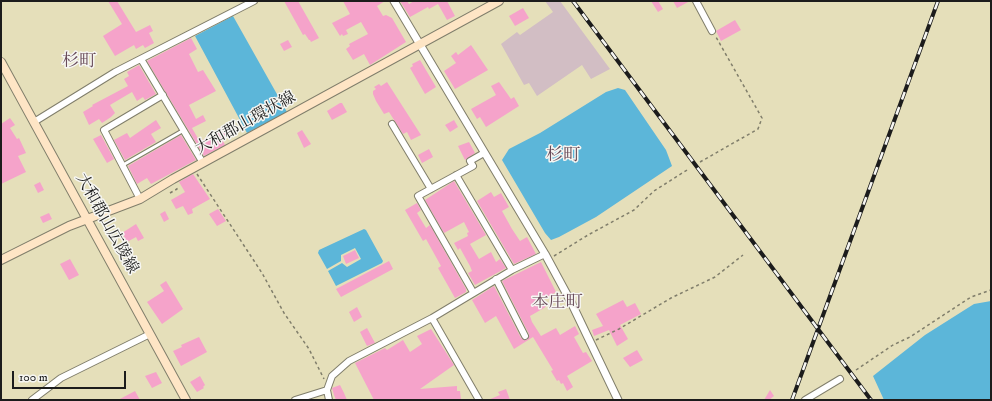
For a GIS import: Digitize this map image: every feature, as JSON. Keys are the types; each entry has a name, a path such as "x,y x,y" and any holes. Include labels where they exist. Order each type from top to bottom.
{"main road":[{"name":"大和郡山環状線","path":"1,260 69,226 140,199 499,1"},
{"name":"大和郡山広陵線","path":"1,62 186,400"}],"street":[{"path":"34,122 115,72 254,1"},
{"path":"394,1 546,257 591,343 618,400"},
{"path":"696,1 712,31"},
{"path":"141,59 203,163"},
{"path":"140,199 104,130 163,95"},
{"path":"392,124 432,188"},
{"path":"473,292 418,196 472,166 470,161 484,153"},
{"path":"456,175 512,270"},
{"path":"329,400 327,388 332,376 349,361 432,318 473,292 512,270 546,257"},
{"path":"496,279 525,336"},
{"path":"432,318 479,400"},
{"path":"32,400 61,378 150,334"},
{"path":"805,400 840,379"},
{"path":"295,400 327,388"}],"lane":[{"path":"122,165 184,130"}],"path":[{"path":"700,162 758,129 762,118 712,31"},
{"path":"193,169 262,273 284,313 309,349 327,388"},
{"path":"546,257 634,210 654,191 687,170"},
{"path":"591,343 619,329 671,298 715,277 743,255"},
{"path":"856,370 893,345 910,338 971,297 991,290"}],"shaded area":[{"path":"545,1 560,1 610,69 591,79 582,65 537,96 529,83 524,85 501,44 517,32 520,35 553,12"}],"water":[{"path":"233,16 287,112 247,133 195,36"},
{"path":"618,88 625,90 666,150 672,166 596,217 551,240 545,233 502,160 509,149 540,133 606,92"},
{"path":"364,229 366,230 383,261 382,263 336,286 328,271 342,263 347,267 361,259 355,248 341,255 341,261 327,269 318,253 319,250"},
{"path":"991,301 991,400 884,400 873,376 925,335 974,304"}],"building":[{"path":"108,1 117,1 136,32 150,25 153,31 149,33 154,43 145,48 143,45 136,49 134,45 115,56 103,36 122,24"},
{"path":"284,1 298,1 319,38 311,42 305,34 303,35"},
{"path":"343,1 385,1 377,6 383,16 386,15 392,18 406,42 370,65 364,54 353,60 346,49 350,46 349,44 368,34 361,22 346,30 348,34 343,36 342,34 340,36 332,23 350,14"},
{"path":"400,1 407,1 409,4 414,1 447,1 455,16 447,20 438,4 429,9 428,7 410,17"},
{"path":"651,1 658,1 663,9 658,12"},
{"path":"673,1 690,1 677,8"},
{"path":"523,8 529,18 515,26 509,16"},
{"path":"735,20 741,30 721,41 716,31"},
{"path":"191,38 197,49 189,54 198,72 203,70 216,91 189,105 196,119 203,115 206,121 192,128 200,142 227,123 233,132 222,139 225,145 204,156 147,61"},
{"path":"288,40 292,47 284,51 280,44"},
{"path":"471,45 488,70 455,89 444,71 456,63 451,56 456,52 458,55"},
{"path":"420,60 436,87 425,94 410,68 413,66 412,64"},
{"path":"139,65 156,94 145,100 143,97 137,101 132,92 110,105 115,113 111,117 102,123 99,119 89,125 83,112 93,106 92,105 128,86 124,79 129,76 127,72"},
{"path":"387,82 421,135 411,140 407,132 403,134 389,112 384,114 376,101 373,91 376,89 374,87 379,84 381,86"},
{"path":"499,82 511,99 514,97 519,106 486,127 480,117 477,119 471,109 496,95 491,86"},
{"path":"342,103 347,112 332,120 327,111"},
{"path":"10,118 15,125 10,128 17,139 19,138 26,153 18,156 26,172 1,184 1,124"},
{"path":"156,120 161,128 151,134 156,142 125,160 114,140 127,133 130,138"},
{"path":"454,120 458,127 450,132 445,125"},
{"path":"302,130 311,144 304,148 297,133"},
{"path":"101,135 114,159 107,163 93,139"},
{"path":"181,135 196,160 151,184 147,178 137,184 128,166"},
{"path":"469,142 475,153 465,160 458,146"},
{"path":"429,149 433,157 422,163 418,155"},
{"path":"193,174 210,199 192,209 193,213 188,215 183,206 176,209 171,200 185,192 179,182"},
{"path":"454,181 486,235 470,244 479,259 491,252 496,262 500,259 506,268 475,285 468,273 472,271 470,266 460,248 458,250 454,243 468,236 467,233 469,232 464,222 444,233 425,200"},
{"path":"40,182 44,190 38,193 34,185"},
{"path":"491,192 494,197 501,193 509,207 502,211 512,229 520,241 527,237 536,254 514,264 477,201"},
{"path":"417,203 421,210 417,213 426,228 430,225 466,289 466,292 455,298 438,268 441,266 426,239 423,241 405,210"},
{"path":"218,209 226,221 217,226 209,214"},
{"path":"165,211 169,219 164,222 160,214"},
{"path":"49,213 52,219 43,223 40,217"},
{"path":"136,224 144,238 138,241 136,237 127,242 122,233"},
{"path":"355,250 359,258 346,264 343,256"},
{"path":"70,259 79,275 69,280 60,264"},
{"path":"389,261 393,269 341,297 336,289"},
{"path":"541,262 556,292 544,299 547,305 544,308 530,316 532,322 541,336 556,328 560,335 575,326 579,334 574,337 583,353 586,352 592,361 567,376 573,387 567,391 563,383 561,384 559,380 557,381 551,371 553,370 533,337 514,349 496,316 485,323 472,300 494,286 521,338 527,340 529,334 502,281"},
{"path":"166,281 183,309 162,324 147,302 164,291 160,285"},
{"path":"623,300 627,307 635,303 641,314 620,325 628,339 617,346 609,330 594,336 592,330 603,326 596,314"},
{"path":"357,307 362,317 354,322 349,312"},
{"path":"367,328 375,343 367,346 360,332"},
{"path":"431,329 454,365 420,389 457,386 457,391 460,391 461,400 374,400 355,363 385,348 387,350 403,340 410,352 422,344 417,336"},
{"path":"199,337 207,352 181,366 173,351 182,347 181,345"},
{"path":"637,350 643,360 630,367 623,358"},
{"path":"156,372 162,383 152,388 145,376"},
{"path":"200,376 205,385 203,387 204,388 197,392 190,382"},
{"path":"340,385 347,400 336,400 332,388"},
{"path":"506,389 510,400 488,400 500,395 498,392"},
{"path":"770,390 774,396 769,400 764,400"},
{"path":"135,391 140,400 118,400"}],"railway":[{"path":"573,1 871,400"},
{"path":"792,400 938,1"}],"district":[{"name":"杉町","path":"79,62"},
{"name":"杉町","path":"563,156"},
{"name":"本庄町","path":"557,303"}]}
